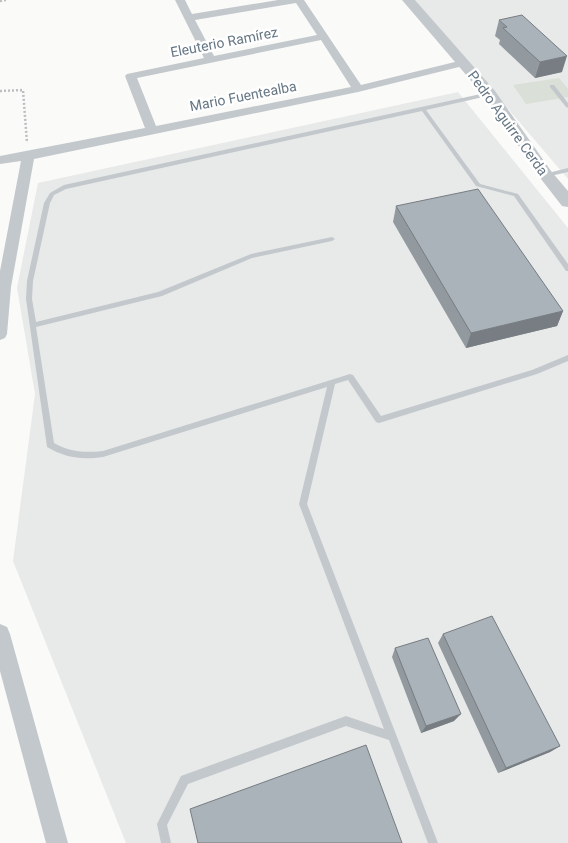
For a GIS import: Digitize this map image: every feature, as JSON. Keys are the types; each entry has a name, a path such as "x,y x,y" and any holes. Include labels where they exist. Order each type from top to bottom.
{"street":[{"path":"180,0 212,60"},
{"path":"189,18 298,0 358,89"},
{"name":"Pedro Aguirre Cerda","path":"408,0 490,94 546,175 568,202"},
{"name":"Eleuterio Ramírez","path":"152,130 131,76 322,37"},
{"name":"Mario Fuentealba","path":"0,160 28,156 358,89 463,63"},
{"path":"0,334 4,287 28,156"},
{"path":"0,634 57,843"}],"lane":[{"path":"552,86 568,106"},
{"path":"490,94 424,110 64,187 52,194 47,203 30,281 29,299 50,444 63,453 86,457 103,454 350,377 378,420 534,372 568,358"},
{"path":"424,110 478,185 516,194 568,269"},
{"path":"546,175 568,170"},
{"path":"33,325 160,294 251,256 332,238"},
{"path":"332,383 303,504 432,843"},
{"path":"166,843 162,824 185,780 346,721 391,736"}],"path":[{"path":"0,1 6,0"},
{"path":"0,91 23,90 28,156"}],"shaded area":[{"path":"415,0 568,0 568,179"},
{"path":"559,78 568,89 568,97 526,104 513,85"},
{"path":"458,92 568,228 568,843 126,843 13,561 35,394 17,288 38,183"}],"building":[{"path":"522,15 567,56 540,62 503,28 507,27 499,20"},
{"path":"478,189 563,311 471,333 396,206"},
{"path":"492,616 560,746 506,768 443,634"},
{"path":"428,638 461,714 426,726 395,648"},
{"path":"366,745 402,843 198,843 190,809"}]}
